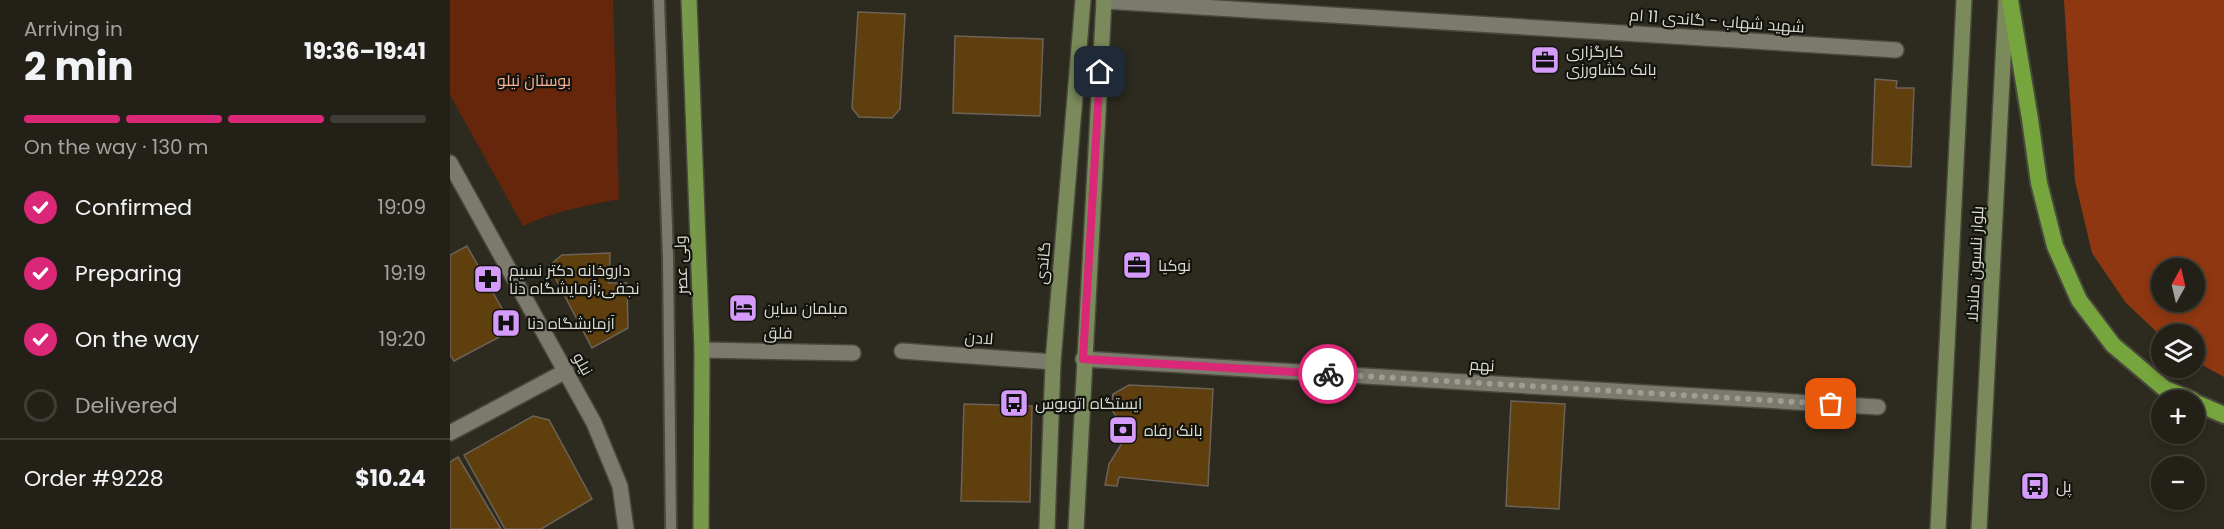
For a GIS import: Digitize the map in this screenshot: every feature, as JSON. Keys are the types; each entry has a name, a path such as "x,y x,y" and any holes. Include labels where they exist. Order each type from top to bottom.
{"highway":[{"path":"2008,0 2030,118 2039,183 2055,246 2079,300 2113,345 2169,390"},
{"path":"2205,406 2224,415"}],"main road":[{"name":"ولی عصر","path":"689,0 702,350 701,529"},
{"name":"گاندی","path":"1047,529 1053,362 1083,0"},
{"path":"1076,529 1083,359 1104,0"},
{"name":"بلوار نلسون ماندلا","path":"1938,529 1964,0"},
{"name":"بلوار نلسون ماندلا","path":"1979,529 2008,0"}],"street":[{"name":"شهید شهاب - گاندی 11 ام","path":"1104,0 1896,51"},
{"name":"نیلو","path":"450,163 566,371 609,456 620,486 626,529"},
{"name":"فلق","path":"702,350 853,353"},
{"name":"لادن","path":"902,351 1053,362"},
{"name":"نهم","path":"1083,359 1878,407"},
{"path":"450,433 566,371"}],"lane":[{"path":"659,0 668,257 670,529"}],"green space":[{"name":"بوستان نیلو","path":"450,0 613,0 619,199 558,213 523,226 450,95"}],"shaded area":[{"path":"2064,0 2224,0 2224,377 2205,367 2205,324 2151,324 2151,327 2126,303 2092,253 2075,181"}],"building":[{"path":"858,12 905,14 900,109 892,118 859,117 852,108"},
{"path":"955,36 1043,39 1040,116 953,113"},
{"path":"1875,79 1897,81 1896,88 1914,88 1911,167 1872,165"},
{"path":"467,246 510,323 503,327 507,333 454,361 450,355 450,255"},
{"path":"610,253 609,283 627,283 628,328 592,348 549,266 562,255"},
{"path":"1129,385 1213,389 1208,486 1119,477 1117,486 1105,485 1109,464 1127,435 1129,425 1119,420 1111,409 1113,394"},
{"path":"1511,401 1565,404 1559,509 1506,506"},
{"path":"964,404 1032,406 1030,502 961,501"},
{"path":"533,416 549,420 592,499 541,529 505,529 464,455"},
{"path":"458,457 501,529 450,529 450,462"}],"way so far":[{"path":"1328,374 1831,404"}],"place":[{"name":"کارگزاری بانک کشاورزی","path":"1545,60"},
{"name":"نوکیا","path":"1137,265"},
{"name":"داروخانه دکتر نسیم نجفی;آزمایشگاه دنا","path":"488,279"},
{"name":"مبلمان ساین","path":"743,308"},
{"name":"آزمایشگاه دنا","path":"506,323"},
{"name":"ایستگاه اتوبوس","path":"1014,403"},
{"name":"بانک رفاه","path":"1123,430"},
{"name":"پل","path":"2035,486"}],"route":[{"path":"1100,72 1083,359 1328,374"}]}
